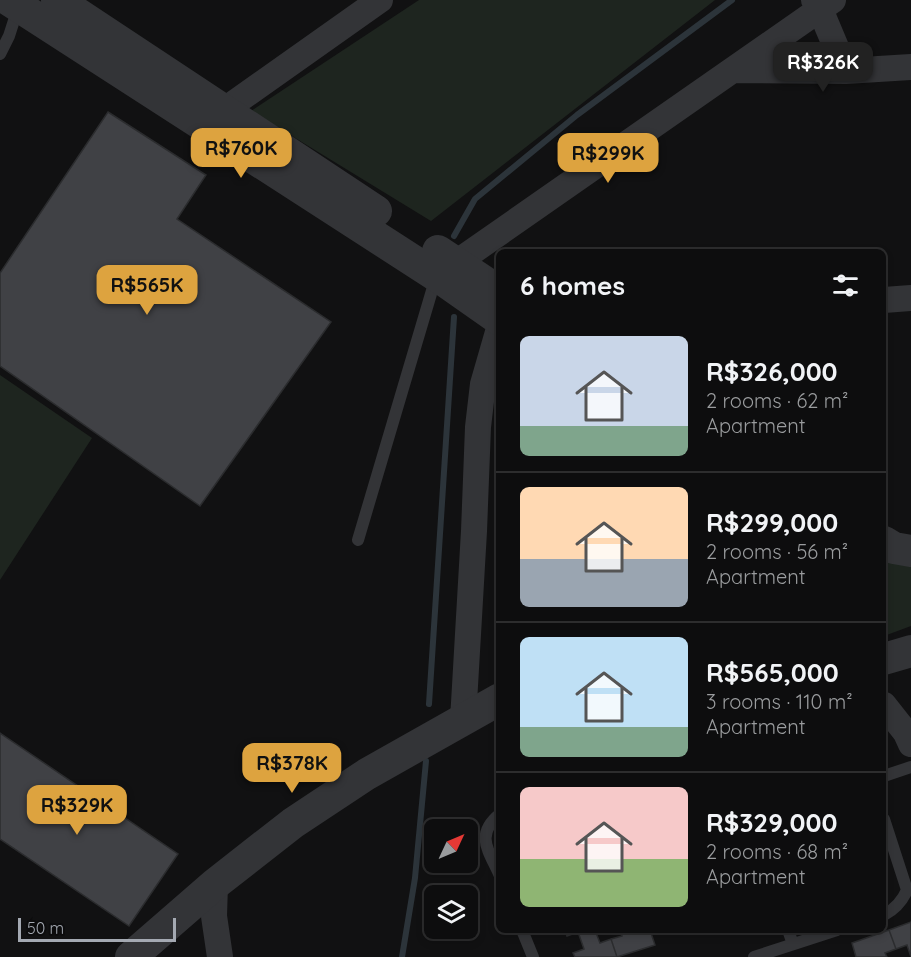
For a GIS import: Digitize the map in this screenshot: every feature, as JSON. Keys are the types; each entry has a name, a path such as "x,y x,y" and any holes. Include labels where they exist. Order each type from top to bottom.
{"street":[{"path":"57,0 223,111 446,269 496,316"},
{"path":"223,111 380,0"},
{"path":"446,269 735,70 822,3 846,71"},
{"path":"14,4 446,269 496,290"},
{"path":"735,70 846,71 911,67"},
{"path":"886,300 911,298"},
{"path":"463,720 478,427 483,384 496,339"},
{"path":"886,658 911,651"},
{"path":"131,957 215,884 311,810 367,774 496,701"},
{"path":"886,708 906,733 911,744"},
{"path":"215,884 214,916 220,957"}],"lane":[{"path":"0,54 9,36 14,4"},
{"path":"358,540 446,269"},
{"path":"886,775 911,767"},
{"path":"496,818 486,828 484,839 496,867"},
{"path":"886,825 907,890 903,900 886,914"},
{"path":"523,933 533,957"},
{"path":"789,933 793,944"},
{"path":"754,957 828,933"}],"shaded area":[{"path":"419,0 715,0 431,221 251,111"},
{"path":"0,375 92,438 0,580"},
{"path":"886,562 911,562 911,626 886,635"}],"building":[{"path":"108,112 206,175 177,219 331,322 200,506 0,366 0,273"},
{"path":"0,733 178,854 129,926 0,839"},
{"path":"911,922 911,957 907,945 896,949 889,930"},
{"path":"889,930 896,949 885,953 887,957 856,957 852,943 886,933"},
{"path":"578,933 596,933 600,943 611,939 617,957 575,957 573,953 584,949"},
{"path":"621,933 651,933 655,945 617,957 611,939 622,936"}],"waterway":[{"path":"454,236 475,199 577,115 732,0"},
{"path":"429,704 454,317"},
{"path":"402,957 415,878 426,761"}]}
